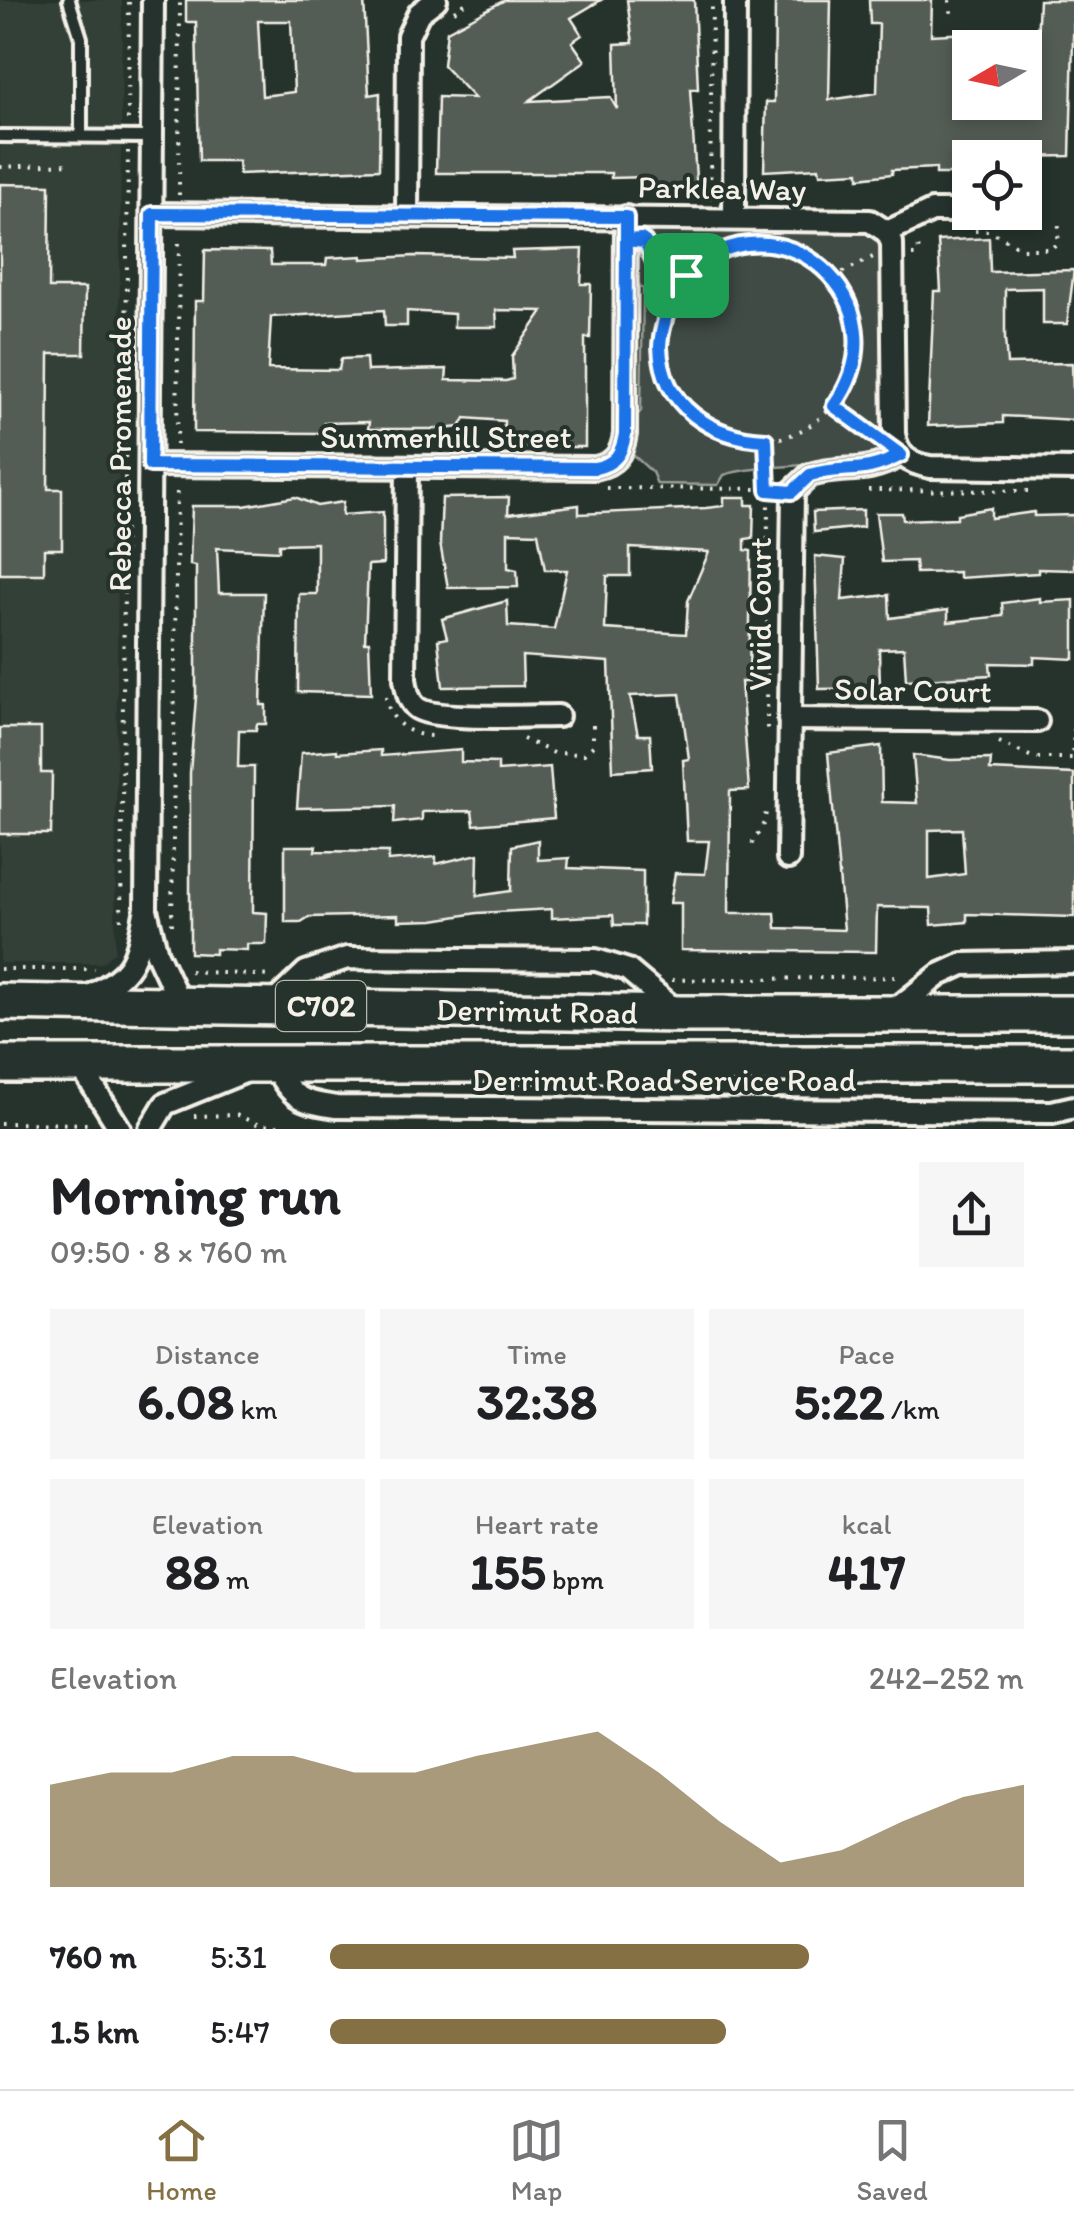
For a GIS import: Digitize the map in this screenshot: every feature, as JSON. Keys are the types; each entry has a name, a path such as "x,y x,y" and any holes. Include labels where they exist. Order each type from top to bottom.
{"highway":[{"name":"Derrimut Road","path":"0,1002 77,1002 179,987 673,998 890,1014 1074,1014"},
{"name":"Derrimut Road","path":"0,1064 1074,1064"}],"street":[{"name":"Rebecca Promenade","path":"77,1002 129,971 137,954 146,908 153,0"},
{"path":"406,216 408,36 420,13 436,0"},
{"path":"734,219 735,0"},
{"path":"952,216 932,210 887,232 894,254 894,434 901,455 914,464 930,467 1074,468"},
{"name":"Parklea Way","path":"152,214 870,221 887,232"},
{"name":"Summerhill Street","path":"150,465 595,468 618,457 625,434 626,217"},
{"name":"Vivid Court","path":"788,858 792,492 810,475 877,468 901,455"},
{"path":"407,467 405,679 410,700 418,710 438,715 558,716"},
{"name":"Solar Court","path":"789,719 1036,721"},
{"name":"Rebecca Promenade","path":"146,908 156,954 179,987"},
{"name":"Derrimut Road Service Road","path":"274,990 306,972 347,958 596,960 628,970 673,998"},
{"path":"890,1014 938,975 963,964 1074,962"},
{"path":"79,1064 119,1126"},
{"path":"151,1127 165,1104 268,1064"},
{"name":"Derrimut Road Service Road","path":"268,1064 302,1102 336,1108 1026,1120 1074,1107"}],"lane":[{"path":"69,0 81,38 81,136"},
{"path":"0,136 152,137"}],"path":[{"path":"121,923 129,0"},
{"path":"172,938 180,0"},
{"path":"455,11 471,0"},
{"path":"710,219 712,0"},
{"path":"949,0 951,13"},
{"path":"0,167 71,164"},
{"path":"988,230 1022,249 1051,248 1058,242 1059,224"},
{"path":"833,277 880,254 917,255 917,244 931,230"},
{"path":"626,240 645,242 668,292 662,324 662,359 678,402 724,435 766,440 802,430 834,406 848,383 857,342 851,309 833,277 799,252 784,246 750,245 697,264 668,292"},
{"path":"834,406 901,455"},
{"path":"766,440 767,747"},
{"path":"768,490 792,492"},
{"path":"862,490 1038,491"},
{"path":"386,694 388,709 404,728 418,735 445,736"},
{"path":"512,736 554,753 584,754 593,746 594,724"},
{"path":"752,844 767,807"},
{"path":"0,969 106,970"},
{"path":"673,998 686,977 907,977"},
{"path":"179,987 274,990"},
{"path":"151,1127 168,1125 182,1116 237,1116 260,1126 317,1129"},
{"path":"0,1123 119,1126"}],"shaded area":[{"path":"0,0 122,0 115,951 102,963 0,963"},
{"path":"662,227 863,231 879,243 884,264 883,432 877,451 850,461 741,471 724,475 718,485 657,484 652,472 632,454 634,419 641,411 643,289 635,281 637,247 644,236"}],"building":[{"path":"186,0 364,0 369,95 380,93 379,169 239,174 238,161 199,161 196,22 186,22","holes":["258,21 291,21 294,92 262,96"]},
{"path":"505,0 601,0 571,18 582,35 572,42 585,61 529,101 610,97 617,109 615,44 633,43 627,0 694,0 698,89 690,89 697,193 650,188 649,177 611,178 611,173 436,173 438,97 474,98 443,65 447,31"},
{"path":"775,0 831,0 829,100 877,93 879,24 870,24 869,0 932,0 931,35 952,34 952,120 1042,120 1039,0 1074,0 1070,156 1042,157 1042,140 952,140 952,174 936,174 936,168 892,170 892,174 859,178 859,172 820,174 819,168 764,171 766,102 774,102"},
{"path":"0,184 50,185 49,288 85,288 84,354 49,354 48,489 62,489 62,549 44,549 44,574 0,574"},
{"path":"989,238 990,272 1074,270 1067,324 1043,324 1043,288 1005,289 1005,338 1007,364 1072,363 1074,420 1003,416 1003,423 928,426 934,291 941,291 938,241"},
{"path":"583,249 581,284 591,284 590,338 585,338 585,447 503,447 504,421 465,418 460,427 443,429 368,429 369,422 324,423 324,433 194,432 195,301 204,301 205,250 270,251 271,265 326,265 327,258 362,256 513,258 512,251","holes":["384,310 385,326 407,326 407,311 454,314 454,327 497,327 496,310 543,311 512,356 513,379 506,381 446,380 447,369 367,371 366,358 341,359 339,370 268,369 271,317"]},
{"path":"295,497 317,506 343,502 342,515 383,512 383,564 368,565 365,642 369,642 371,694 298,692 299,594 317,594 317,543 279,544 279,551 217,548 219,593 264,593 261,705 266,705 266,724 257,724 256,730 239,730 238,767 254,767 253,912 267,913 266,944 247,944 247,950 215,949 215,954 190,953 190,773 196,697 196,566 190,565 192,506 244,506"},
{"path":"509,497 508,514 579,505 579,514 706,508 724,506 724,497 746,497 746,505 754,505 753,538 745,539 745,550 751,551 749,682 741,682 749,790 730,791 729,913 775,913 776,928 844,930 828,753 881,746 882,802 917,803 913,755 950,760 991,759 990,770 1074,774 1074,917 967,914 967,922 932,925 931,908 877,907 876,952 681,950 681,903 670,903 675,873 705,874 709,841 687,841 683,760 689,759 680,694 630,696 638,735 650,735 652,768 613,771 609,662 522,656 523,686 443,687 438,640 447,638 442,619 507,601 508,626 554,629 567,570 545,570 538,533 508,532 508,568 517,570 518,587 448,588 440,543 442,498","holes":["630,548 709,552 688,601 686,634 605,629 607,576 630,576","962,829 965,874 929,879 929,830"]},
{"path":"991,508 991,518 1034,512 1034,516 1074,515 1074,570 1038,569 1038,573 959,578 959,572 916,573 915,561 882,562 876,513 902,513 903,520 957,518 957,514"},
{"path":"863,510 863,527 814,532 813,512"},
{"path":"815,556 845,559 842,600 889,595 890,618 948,610 948,622 1003,616 1002,603 1040,598 1040,602 1074,600 1074,659 1034,657 1034,664 990,663 991,675 906,680 904,648 879,649 880,688 819,689"},
{"path":"0,728 41,728 41,773 52,773 51,834 0,834"},
{"path":"381,750 381,756 461,750 461,762 498,763 498,771 550,767 554,818 474,825 472,811 422,812 422,820 394,823 395,806 297,808 301,753"},
{"path":"538,840 538,860 569,858 568,868 643,871 643,925 614,925 613,915 552,918 552,909 434,920 398,921 398,915 309,917 301,922 285,922 285,846 316,846 315,851 389,852 388,861 436,857 436,864 478,854 477,896 511,891 512,846"}],"route":[{"path":"686,275 668,292 645,242 626,240 626,217 152,214 150,465 604,466 618,457 625,434 626,240 641,239 645,242 668,292 660,344 678,402 724,435 766,440 768,490 792,492 799,481 810,475 877,468 901,455 834,406 854,368 856,325 844,292 824,268 799,252 765,244 730,249 697,264 686,275"}]}
